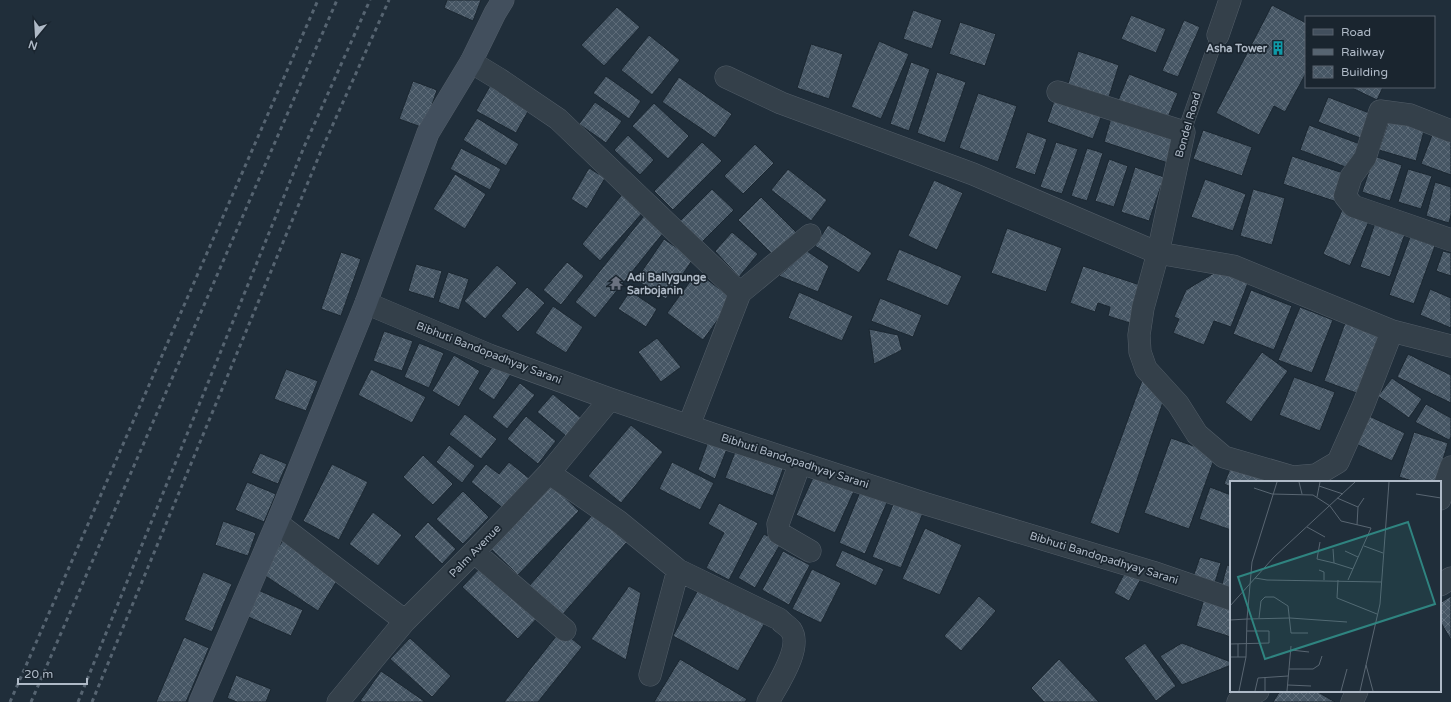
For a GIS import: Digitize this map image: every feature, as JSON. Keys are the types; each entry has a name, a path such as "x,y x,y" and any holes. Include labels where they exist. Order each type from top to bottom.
{"main road":[{"path":"200,702 277,523 366,303 428,133 471,62 503,0"}],"street":[{"name":"Bondel Road","path":"1218,34 1228,0"},
{"path":"471,62 499,79 558,120 740,293"},
{"path":"726,77 781,103 973,174 1158,253 1233,266 1392,331 1451,346"},
{"path":"1058,92 1184,132"},
{"path":"1451,131 1410,115 1380,111 1365,158 1351,177 1345,196 1353,206 1451,240"},
{"name":"Bondel Road","path":"1184,132 1158,253 1143,308 1139,334 1140,352 1146,368 1178,404 1197,434 1224,457 1294,477 1316,475 1338,462 1363,406 1392,331"},
{"path":"689,425 740,293 810,235"},
{"name":"Bibhuti Bandopadhyay Sarani","path":"366,303 489,355 610,399 800,463 1019,533 1152,572 1230,599"},
{"name":"Palm Avenue","path":"338,702 405,621 474,552 549,473 610,399"},
{"path":"800,463 778,524 779,533 810,551"},
{"path":"1441,496 1451,467"},
{"path":"549,473 618,521 678,570 779,619 791,630 795,643 791,658 768,702"},
{"path":"277,523 405,621"},
{"path":"474,552 565,630"},
{"path":"650,676 678,570"},
{"path":"1441,584 1451,578"},
{"path":"1238,702 1256,692"},
{"path":"1352,702 1357,692"}],"lane":[{"name":"Bondel Road","path":"1184,132 1218,34"}],"building":[{"path":"447,0 481,0 473,21 444,8"},
{"name":"Asha Tower","path":"1272,5 1305,22 1305,75 1285,112 1274,106 1259,135 1216,113"},
{"path":"617,7 640,27 604,66 581,45"},
{"path":"913,10 942,20 932,49 903,39"},
{"path":"1131,15 1166,29 1156,53 1121,39"},
{"path":"1184,20 1200,27 1178,77 1162,71"},
{"path":"960,22 996,34 985,66 949,54"},
{"path":"649,35 680,60 652,95 621,70"},
{"path":"879,41 909,54 881,119 851,107"},
{"path":"811,44 843,54 829,99 797,88"},
{"path":"1078,51 1119,65 1107,103 1066,90"},
{"path":"911,62 930,69 909,131 890,124"},
{"path":"937,72 966,82 945,143 917,133"},
{"path":"1129,74 1178,93 1166,122 1117,103"},
{"path":"606,76 641,101 629,119 593,93"},
{"path":"679,77 732,114 715,138 662,102"},
{"path":"413,81 437,90 424,128 399,119"},
{"path":"491,84 531,106 516,133 476,111"},
{"path":"1352,88 1383,88 1377,100"},
{"path":"978,93 1017,106 998,162 959,148"},
{"path":"1056,95 1103,112 1093,139 1047,122"},
{"path":"1328,97 1372,114 1363,139 1318,122"},
{"path":"595,102 622,121 606,143 579,124"},
{"path":"654,103 689,136 668,159 632,126"},
{"path":"1112,115 1177,136 1168,163 1104,142"},
{"path":"1390,117 1425,127 1416,161 1379,150"},
{"path":"477,118 519,144 506,166 463,140"},
{"path":"1309,125 1360,144 1351,169 1300,150"},
{"path":"1203,130 1252,147 1242,176 1193,159"},
{"path":"1027,132 1047,139 1035,175 1015,168"},
{"path":"628,135 654,160 640,175 614,150"},
{"path":"1432,135 1451,142 1451,175 1421,164"},
{"path":"702,142 722,161 673,210 654,191"},
{"path":"1056,142 1078,149 1062,194 1040,187"},
{"path":"755,144 774,163 743,194 724,176"},
{"path":"461,148 501,169 490,190 450,169"},
{"path":"1087,148 1103,153 1087,201 1071,196"},
{"path":"1292,156 1346,174 1337,202 1283,184"},
{"path":"1374,156 1402,165 1390,201 1362,192"},
{"path":"1109,159 1128,166 1114,207 1095,201"},
{"path":"1135,167 1164,177 1149,221 1121,212"},
{"path":"589,168 605,178 587,209 571,199"},
{"path":"788,169 827,200 811,221 771,190"},
{"path":"1408,169 1432,176 1421,209 1398,202"},
{"path":"455,174 486,194 465,229 433,209"},
{"path":"1205,179 1246,194 1233,231 1191,217"},
{"path":"934,180 963,193 937,250 908,236"},
{"path":"1435,182 1451,187 1451,215 1449,223 1426,216"},
{"path":"712,189 734,210 701,243 679,222"},
{"path":"1253,189 1285,198 1272,245 1240,236"},
{"path":"624,192 644,211 600,261 582,244"},
{"path":"761,197 799,235 776,258 738,220"},
{"path":"1342,210 1369,221 1350,266 1323,254"},
{"path":"644,216 664,232 595,318 575,302"},
{"path":"1375,223 1405,234 1390,277 1360,267"},
{"path":"828,225 872,253 859,273 815,246"},
{"path":"1007,228 1062,248 1046,292 991,273"},
{"path":"732,232 758,254 739,277 715,251"},
{"path":"1410,237 1435,246 1414,304 1389,295"},
{"path":"664,239 693,259 666,299 636,280"},
{"path":"899,249 962,276 948,306 886,280"},
{"path":"807,251 829,266 818,292 779,276"},
{"path":"1443,251 1451,253 1451,276 1436,271"},
{"path":"341,252 361,259 341,316 321,309"},
{"path":"567,262 584,276 561,305 543,290"},
{"path":"416,264 442,271 434,299 408,291"},
{"path":"497,265 517,283 485,319 464,301"},
{"path":"1083,266 1143,286 1130,323 1108,316 1110,307 1098,303 1095,312 1070,303"},
{"path":"1219,270 1248,283 1231,327 1214,321 1204,345 1173,333 1179,319 1174,317 1186,290"},
{"path":"448,272 469,279 459,310 438,302"},
{"path":"697,272 733,299 703,340 667,313"},
{"path":"527,287 545,303 518,332 501,316"},
{"path":"1430,289 1451,298 1451,328 1420,315"},
{"path":"1251,290 1292,306 1274,350 1233,334"},
{"path":"630,291 657,309 646,327 618,309"},
{"path":"799,292 853,316 842,341 788,318"},
{"path":"880,298 922,315 913,337 871,321"},
{"path":"553,306 583,327 566,353 535,333"},
{"path":"1300,307 1333,320 1312,373 1278,360"},
{"path":"1345,323 1380,335 1359,394 1324,381"},
{"path":"869,329 898,335 902,350 874,364"},
{"path":"384,331 413,341 402,371 373,361"},
{"path":"657,338 681,367 661,382 638,352"},
{"path":"419,343 444,353 429,388 404,377"},
{"path":"1262,352 1288,371 1251,422 1225,402"},
{"path":"1408,354 1451,375 1451,403 1397,377"},
{"path":"454,355 480,371 459,407 432,391"},
{"path":"494,364 511,374 494,400 478,389"},
{"path":"286,369 318,381 306,411 274,399"},
{"path":"371,369 426,397 412,423 358,395"},
{"path":"1144,375 1165,396 1119,534 1090,523"},
{"path":"1294,377 1335,392 1320,431 1279,415"},
{"path":"1392,378 1422,399 1409,418 1378,396"},
{"path":"520,383 535,395 507,429 492,417"},
{"path":"553,394 581,418 566,436 537,412"},
{"path":"1426,404 1451,418 1451,437 1449,440 1415,422"},
{"path":"465,414 497,439 481,459 449,434"},
{"path":"1367,415 1405,433 1392,461 1354,443"},
{"path":"526,416 556,441 538,464 507,439"},
{"path":"631,425 663,452 621,503 588,476"},
{"path":"1414,432 1448,443 1436,481 1413,481 1399,477"},
{"path":"710,436 729,444 715,479 698,470"},
{"path":"1171,438 1216,454 1189,529 1144,513"},
{"path":"449,445 475,466 462,483 436,462"},
{"path":"737,447 785,464 773,496 725,478"},
{"path":"260,453 287,464 278,484 251,473"},
{"path":"423,455 453,484 433,505 403,477"},
{"path":"509,462 530,479 505,510 471,482 486,464 499,474"},
{"path":"672,462 714,483 700,510 659,489"},
{"path":"332,464 368,482 339,540 303,521"},
{"path":"1232,464 1273,481 1230,481 1230,487 1224,484"},
{"path":"816,471 855,489 835,533 796,515"},
{"path":"247,482 276,494 264,522 235,510"},
{"path":"552,485 579,511 518,575 491,549"},
{"path":"862,487 889,498 865,554 839,543"},
{"path":"1210,487 1230,495 1230,530 1199,519"},
{"path":"463,491 489,517 463,544 436,519"},
{"path":"896,497 925,508 901,568 872,557"},
{"path":"719,503 758,523 729,580 706,568 724,533 708,524"},
{"path":"373,512 402,535 378,566 349,544"},
{"path":"594,513 627,542 562,615 529,586"},
{"path":"223,521 256,533 248,556 215,545"},
{"path":"428,522 456,549 442,564 414,537"},
{"path":"925,528 962,545 940,595 902,579"},
{"path":"764,534 781,543 755,588 738,578"},
{"path":"284,539 340,576 318,611 261,573"},
{"path":"842,550 884,569 876,586 835,566"},
{"path":"783,551 810,565 789,605 762,590"},
{"path":"1200,557 1221,563 1213,589 1191,583"},
{"path":"483,565 539,616 518,639 462,587"},
{"path":"1227,565 1230,566 1230,595 1220,592"},
{"path":"1128,567 1143,575 1129,601 1114,593"},
{"path":"812,569 841,583 821,623 792,609"},
{"path":"203,572 232,584 212,632 184,620"},
{"path":"629,586 641,593 626,660 591,639"},
{"path":"700,586 766,621 738,671 673,636"},
{"path":"256,589 303,610 291,636 244,615"},
{"path":"979,596 996,611 961,651 944,636"},
{"path":"1451,596 1451,640 1441,623 1441,602"},
{"path":"1204,599 1230,607 1230,637 1196,626"},
{"path":"561,630 582,647 538,702 504,702"},
{"path":"184,637 209,648 186,702 156,702"},
{"path":"410,638 451,676 432,697 390,659"},
{"path":"1145,643 1176,686 1156,701 1124,658"},
{"path":"1182,643 1230,662 1230,665 1182,685 1160,656"},
{"path":"680,659 747,699 745,702 654,702"},
{"path":"1059,659 1099,702 1044,702 1031,688"},
{"path":"381,671 424,701 424,702 360,701"},
{"path":"236,675 271,689 266,702 237,702 227,698"},
{"path":"1279,692 1318,692 1335,702 1273,702"}],"railway":[{"path":"10,702 318,0"},
{"path":"31,702 337,0"},
{"path":"78,702 304,147 370,0"},
{"path":"92,702 321,151 389,0"}],"place":[{"name":"Asha Tower","path":"1278,48"},
{"name":"Adi Ballygunge Sarbojanin","path":"616,283"}]}
